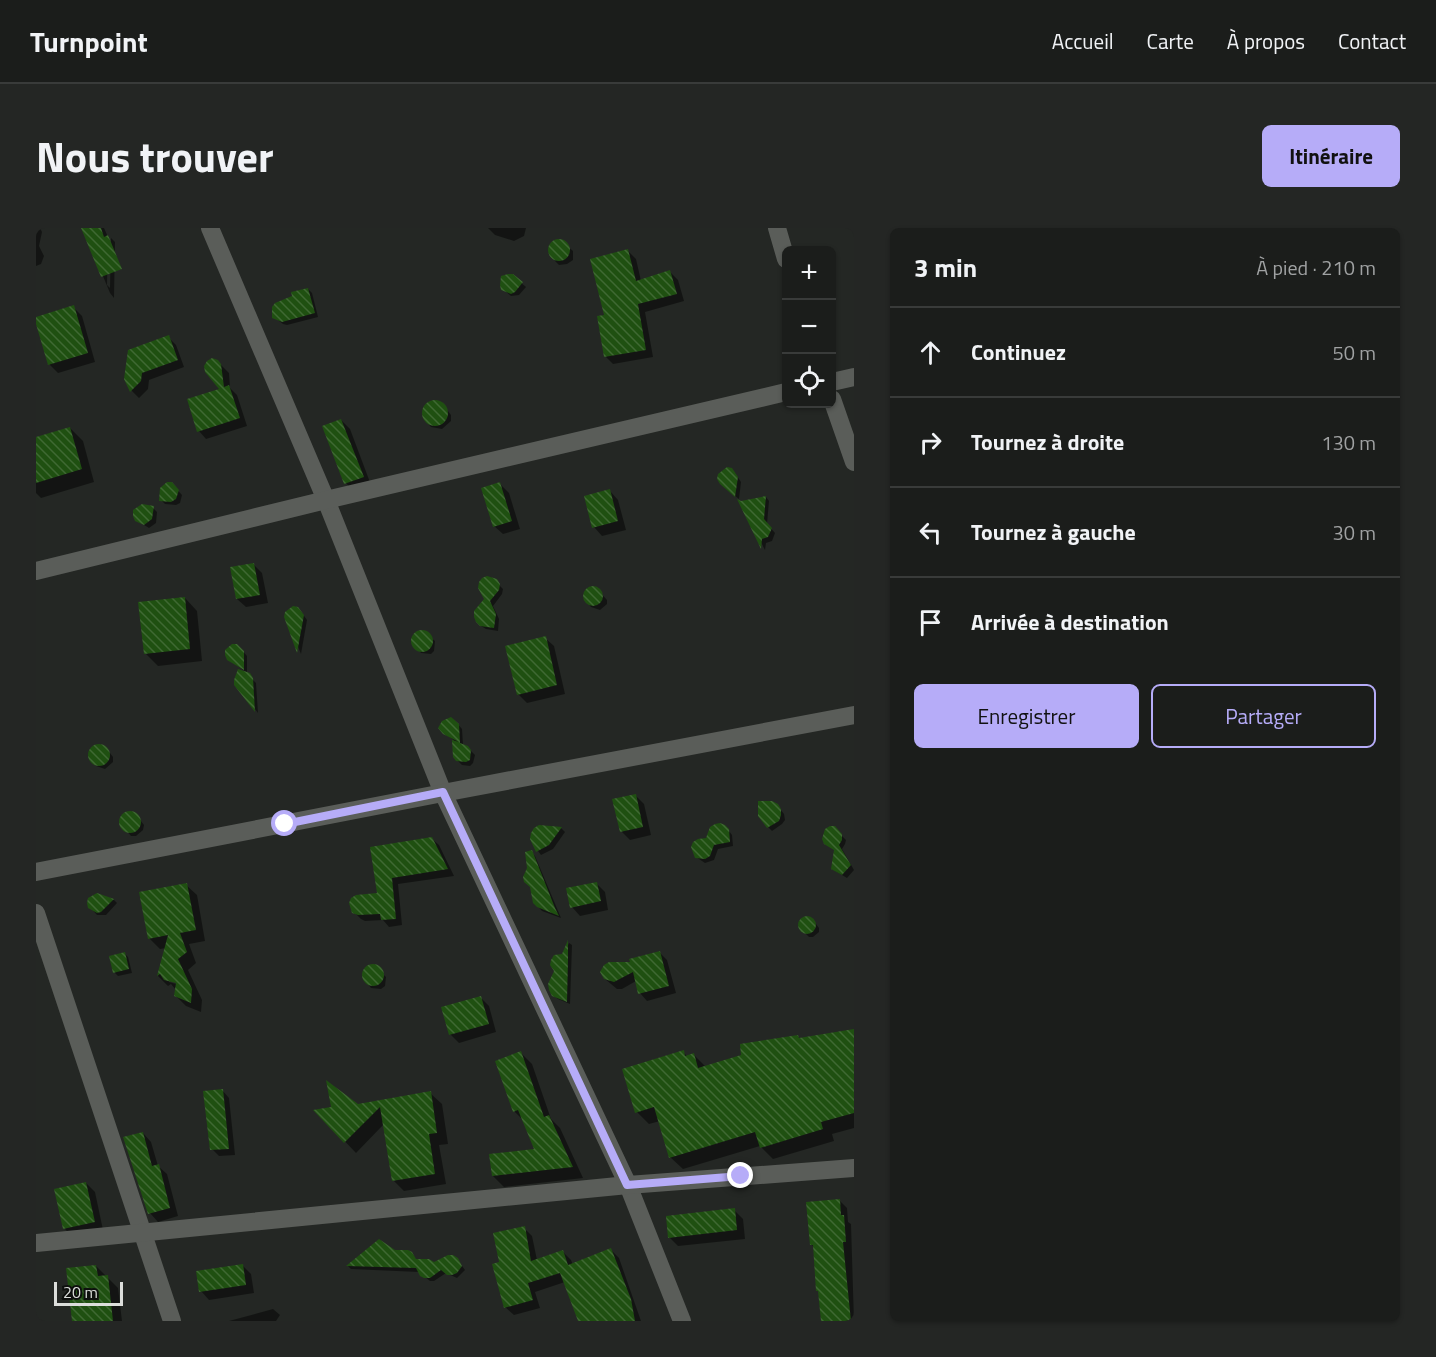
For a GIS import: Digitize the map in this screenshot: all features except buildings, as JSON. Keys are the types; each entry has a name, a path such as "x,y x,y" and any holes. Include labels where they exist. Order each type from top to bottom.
{"street":[{"path":"210,228 326,500 443,792 627,1185 682,1321"},
{"path":"777,228 782,246"},
{"path":"836,381 854,377"},
{"path":"36,571 782,393"},
{"path":"834,408 854,462"},
{"path":"36,872 443,792 854,716"},
{"path":"36,913 172,1321"},
{"path":"36,1243 627,1185 854,1168"}],"route":[{"path":"285,824 443,792 627,1185 741,1176"}]}
